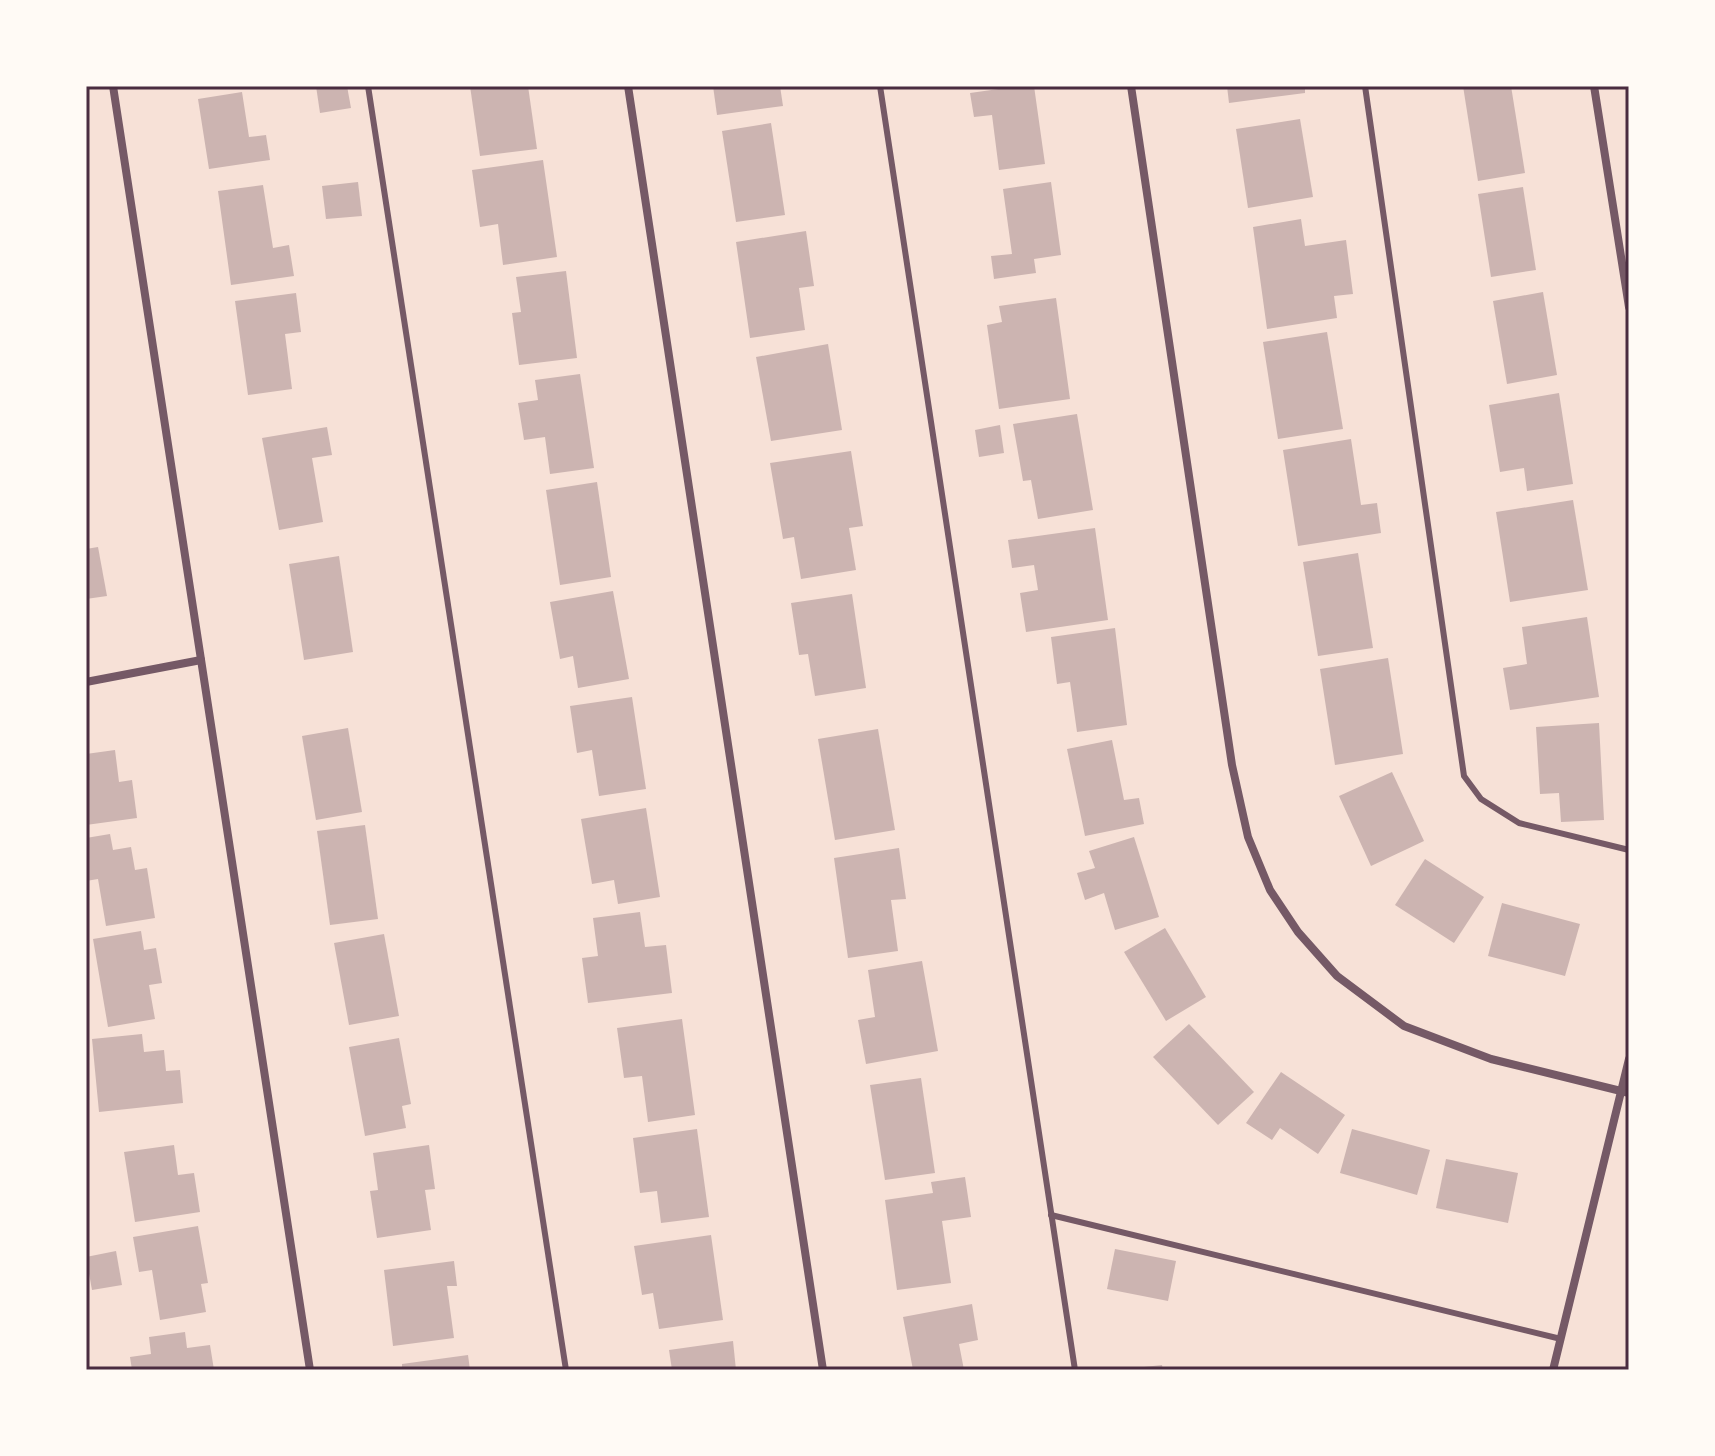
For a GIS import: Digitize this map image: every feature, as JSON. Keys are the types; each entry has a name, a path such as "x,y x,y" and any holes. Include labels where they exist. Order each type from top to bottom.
{"street":[{"path":"113,86 310,1370"},
{"path":"628,86 823,1370"},
{"path":"1131,86 1232,765 1248,837 1270,890 1298,932 1337,976 1404,1026 1491,1059 1626,1092"},
{"path":"1594,86 1629,307"},
{"path":"86,682 201,660"},
{"path":"1553,1370 1626,1092 1629,1059"}],"lane":[{"path":"368,86 566,1370"},
{"path":"880,86 1075,1370"},
{"path":"1365,86 1464,776 1481,799 1519,823 1629,850"},
{"path":"1051,1215 1561,1339"}],"building":[{"path":"316,86 347,86 351,108 320,113"},
{"path":"470,86 528,86 537,149 480,156"},
{"path":"713,86 780,86 783,106 717,115"},
{"path":"1034,86 1045,164 999,170 992,115 974,117 970,93"},
{"path":"1227,86 1305,86 1305,93 1229,103"},
{"path":"1463,86 1511,86 1525,173 1478,181"},
{"path":"242,92 249,137 266,135 270,160 209,169 198,99"},
{"path":"1300,119 1313,197 1248,208 1236,129"},
{"path":"771,123 785,215 736,222 722,131"},
{"path":"543,160 557,257 503,265 498,224 480,227 472,170"},
{"path":"358,182 362,216 326,219 322,186"},
{"path":"1051,182 1061,255 1034,259 1036,273 994,279 991,256 1012,254 1003,189"},
{"path":"263,185 273,248 289,245 294,276 231,285 218,191"},
{"path":"1523,187 1536,270 1491,277 1478,194"},
{"path":"1301,219 1305,246 1346,240 1353,294 1334,296 1337,318 1267,329 1253,227"},
{"path":"806,231 814,286 799,288 805,330 750,338 736,242"},
{"path":"566,271 577,358 519,365 512,313 521,312 516,277"},
{"path":"1543,292 1557,375 1507,384 1493,301"},
{"path":"296,293 301,332 285,334 292,389 248,395 235,301"},
{"path":"1056,298 1070,399 999,409 987,325 1002,322 999,306"},
{"path":"1327,332 1343,429 1278,439 1263,342"},
{"path":"828,344 842,430 771,441 756,357"},
{"path":"580,374 594,468 550,474 545,437 524,440 518,403 538,400 535,380"},
{"path":"1559,393 1573,484 1527,491 1524,468 1500,472 1489,405"},
{"path":"1077,414 1093,510 1038,519 1031,480 1023,481 1013,424"},
{"path":"1000,425 1004,453 979,457 975,430"},
{"path":"327,427 332,455 312,458 323,522 279,530 262,438"},
{"path":"1351,439 1361,505 1377,503 1381,533 1298,546 1283,450"},
{"path":"851,451 863,526 849,528 856,570 801,579 794,537 783,539 770,463"},
{"path":"597,482 611,577 560,585 546,490"},
{"path":"1573,500 1588,590 1510,602 1496,512"},
{"path":"1095,528 1108,620 1026,632 1020,593 1038,590 1034,565 1012,568 1008,540"},
{"path":"98,547 107,596 86,599 86,549"},
{"path":"1358,553 1373,648 1318,656 1303,562"},
{"path":"339,556 353,652 304,660 289,564"},
{"path":"613,591 629,679 578,688 573,656 560,659 550,602"},
{"path":"852,594 866,688 815,696 808,654 799,655 791,603"},
{"path":"1587,617 1599,697 1510,710 1503,668 1527,664 1522,627"},
{"path":"1115,628 1127,725 1077,732 1070,682 1057,684 1051,637"},
{"path":"1388,658 1403,754 1335,765 1320,669"},
{"path":"632,697 646,789 599,796 592,750 577,753 570,706"},
{"path":"1599,723 1604,820 1561,822 1559,793 1540,794 1536,727"},
{"path":"348,728 362,812 316,820 302,736"},
{"path":"878,729 895,830 835,840 818,739"},
{"path":"1112,740 1124,800 1139,798 1144,824 1085,836 1067,749"},
{"path":"115,750 119,782 132,780 137,818 86,825 86,754"},
{"path":"1392,772 1424,841 1371,866 1339,796"},
{"path":"646,808 660,897 618,904 614,880 592,884 581,819"},
{"path":"365,825 378,919 330,925 317,831"},
{"path":"110,834 113,850 131,847 135,870 147,868 155,918 106,926 98,879 86,881 86,838"},
{"path":"1134,837 1159,917 1115,930 1104,893 1085,900 1077,873 1095,868 1089,851"},
{"path":"899,848 906,899 891,900 898,951 848,958 834,858"},
{"path":"1425,859 1484,897 1454,943 1395,905"},
{"path":"1502,903 1580,924 1565,976 1488,956"},
{"path":"640,912 645,947 666,945 672,993 588,1003 582,958 598,956 593,918"},
{"path":"1165,928 1206,997 1166,1021 1124,952"},
{"path":"141,931 144,950 156,948 162,983 149,985 155,1019 108,1027 93,939"},
{"path":"384,934 399,1016 349,1025 334,943"},
{"path":"922,961 938,1051 866,1064 858,1020 875,1017 868,970"},
{"path":"682,1019 695,1115 648,1122 642,1076 624,1078 617,1028"},
{"path":"1189,1024 1254,1092 1218,1125 1153,1057"},
{"path":"142,1034 144,1052 164,1050 166,1071 180,1070 183,1103 99,1112 92,1039"},
{"path":"399,1038 411,1104 402,1106 406,1128 365,1136 349,1047"},
{"path":"1281,1072 1345,1115 1318,1154 1280,1128 1272,1140 1246,1123"},
{"path":"921,1078 935,1173 885,1180 870,1085"},
{"path":"697,1129 709,1217 661,1223 657,1191 640,1193 633,1138"},
{"path":"1352,1129 1430,1150 1417,1195 1340,1173"},
{"path":"174,1145 178,1175 194,1173 200,1212 135,1222 124,1152"},
{"path":"429,1145 435,1189 425,1190 431,1230 377,1238 370,1191 378,1190 373,1153"},
{"path":"1446,1159 1518,1173 1508,1223 1436,1208"},
{"path":"965,1177 971,1217 942,1221 951,1283 897,1290 885,1200 933,1193 931,1182"},
{"path":"198,1226 208,1283 201,1284 206,1312 160,1320 152,1270 139,1272 133,1237"},
{"path":"711,1235 723,1320 659,1329 653,1293 642,1295 634,1246"},
{"path":"1115,1249 1176,1261 1168,1301 1107,1289"},
{"path":"116,1251 122,1285 92,1290 86,1257"},
{"path":"454,1261 457,1286 447,1286 454,1338 393,1346 384,1270"},
{"path":"972,1304 978,1340 959,1344 964,1370 913,1370 903,1317"},
{"path":"185,1332 187,1348 210,1345 214,1370 132,1370 130,1357 151,1354 149,1337"},
{"path":"733,1341 736,1370 672,1370 669,1350"},
{"path":"468,1355 470,1370 402,1370 402,1364"},
{"path":"1162,1365 1163,1370 1135,1370 1135,1368"}]}
